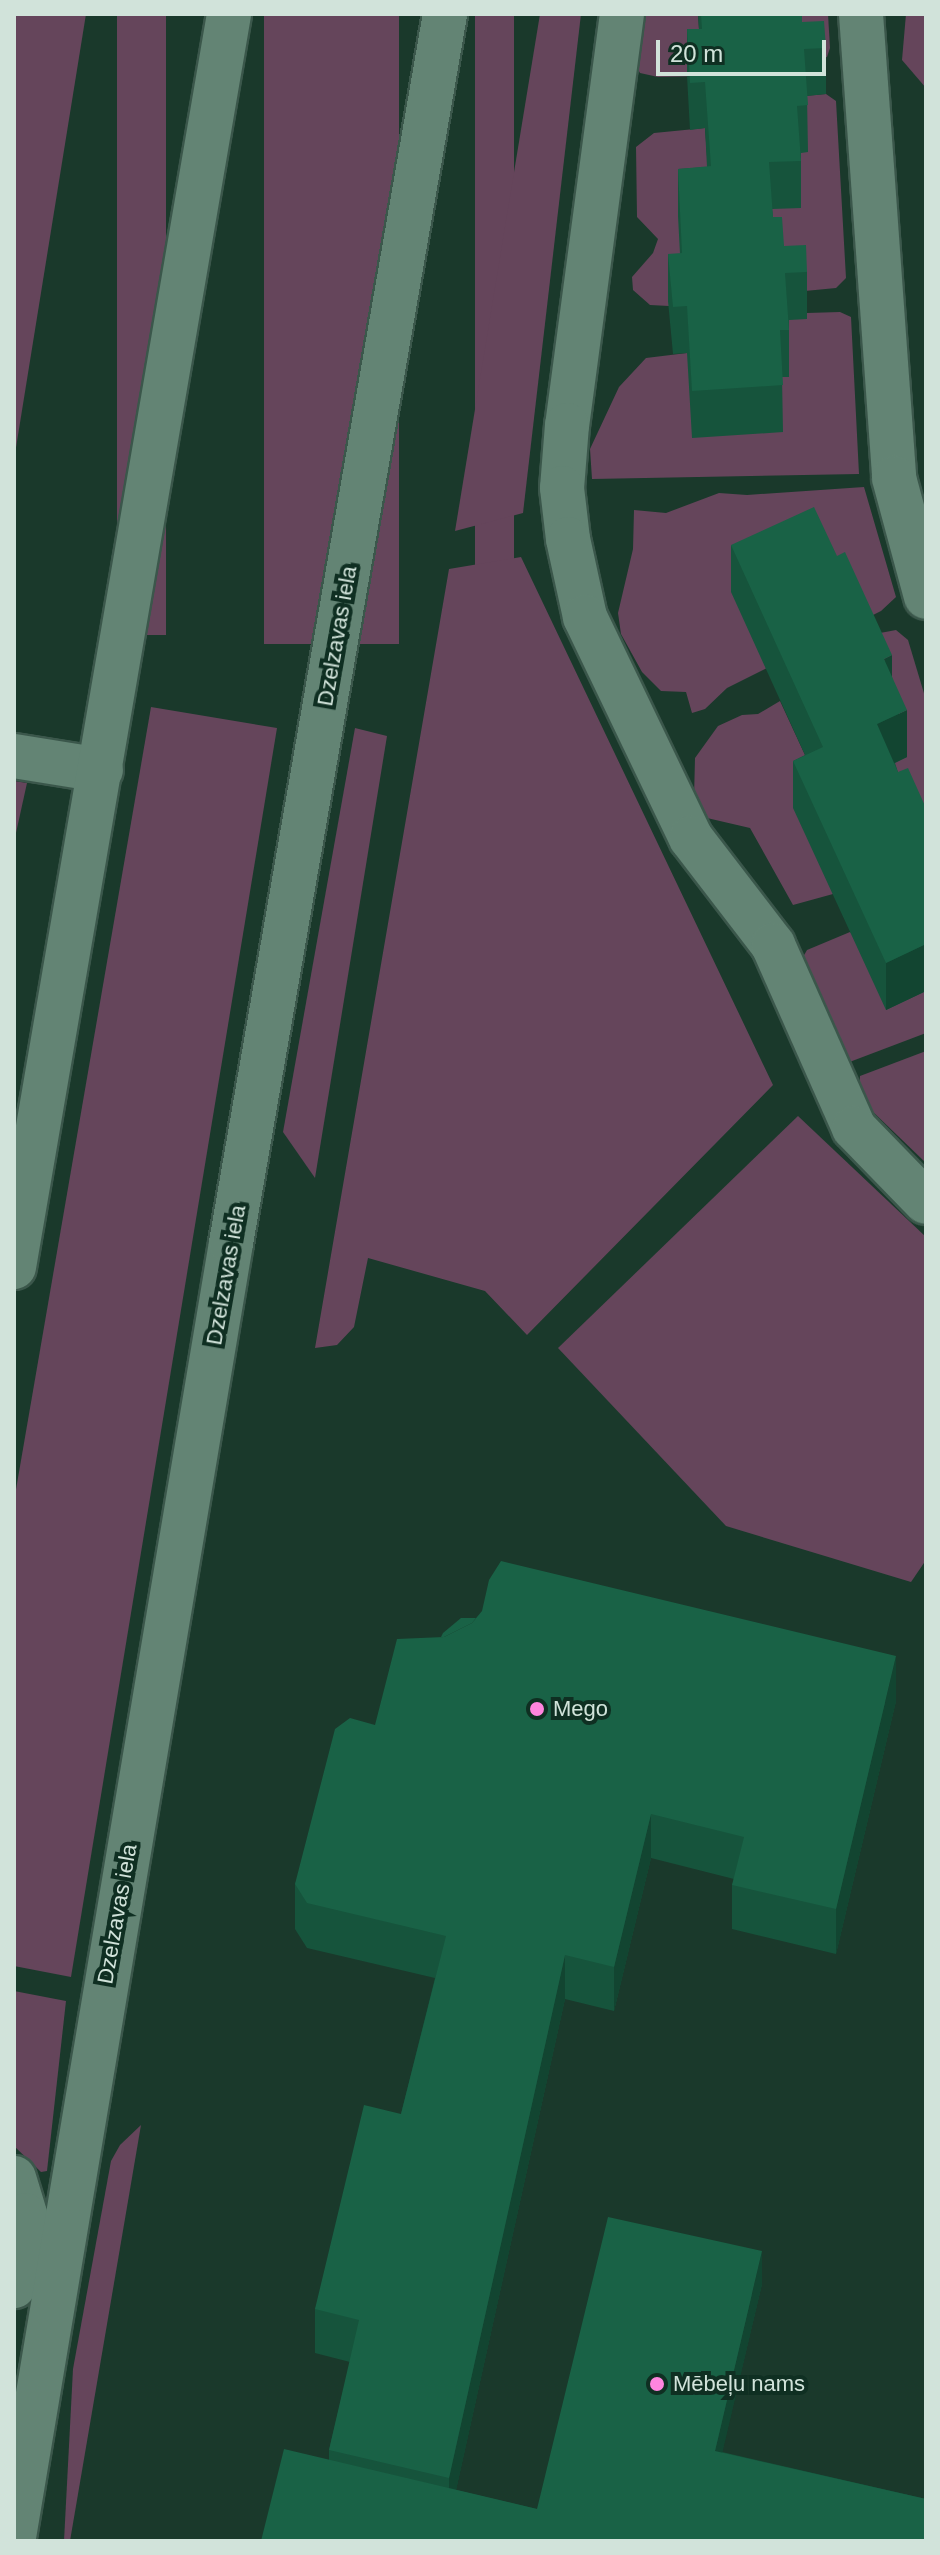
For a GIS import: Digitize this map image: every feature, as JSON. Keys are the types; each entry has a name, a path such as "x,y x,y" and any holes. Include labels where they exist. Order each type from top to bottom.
{"main road":[{"path":"14,1267 229,14"},
{"name":"Dzelzavas iela","path":"14,2537 231,1243 445,14"},
{"path":"622,14 567,425 562,488 568,539 585,617 691,838 773,945 854,1128 926,1202"},
{"path":"861,14 894,478 926,597"},
{"path":"14,756 101,770"},
{"path":"14,2178 25,2215 14,2286"}],"shaded area":[{"path":"14,14 86,14 14,460"},
{"path":"117,14 166,14 166,635 117,635"},
{"path":"264,14 399,14 399,644 264,644"},
{"path":"475,14 514,14 514,699 475,699"},
{"path":"540,14 581,14 523,513 455,531"},
{"path":"637,14 698,14 702,76 658,77 640,73 636,66"},
{"path":"789,14 828,14 830,48 827,57 802,63"},
{"path":"906,14 926,14 926,88 902,60"},
{"path":"826,94 836,101 846,278 836,288 784,293 769,209 797,153 804,96"},
{"path":"705,128 711,213 682,300 669,306 650,305 633,290 632,277 653,253 658,239 637,217 636,147 654,133"},
{"path":"840,312 851,317 859,474 592,479 590,449 619,387 646,358 687,353 789,377 785,320 807,313"},
{"path":"864,487 896,597 881,611 727,688 705,709 692,713 686,692 661,691 642,672 621,634 618,613 633,549 634,510 666,513 719,493 747,495"},
{"path":"521,557 773,1085 527,1335 485,1291 368,1258 354,1327 337,1345 315,1348 449,569"},
{"path":"896,630 908,640 926,700 926,832 898,818 880,633"},
{"path":"780,701 823,794 833,894 793,905 750,828 707,818 694,798 695,758 718,726 742,715 758,714"},
{"path":"151,707 277,728 71,1977 14,1966 14,1501"},
{"path":"355,728 387,736 315,1178 283,1132"},
{"path":"14,781 27,783 14,842"},
{"path":"850,932 926,991 926,1033 839,1066 799,964 807,950"},
{"path":"926,1051 926,1163 870,1109 859,1092 860,1076"},
{"path":"798,1116 926,1237 926,1560 911,1582 726,1526 558,1348"},
{"path":"14,1991 66,2001 47,2171 41,2172 14,2146"},
{"path":"141,2125 70,2541 64,2541 73,2369 111,2161 120,2145"}],"building":[{"path":"701,14 802,14 802,22 824,21 826,48 804,49 808,105 797,106 801,161 769,162 773,217 782,217 784,246 806,245 807,272 785,273 789,330 780,330 783,385 692,391 687,306 673,307 668,254 682,253 678,169 711,166 705,82 690,83 687,29 702,29"},
{"path":"814,507 837,556 845,552 892,655 884,659 907,710 877,724 898,772 908,768 926,808 926,944 886,963 793,761 823,747 731,545"},
{"path":"501,1561 896,1656 836,1909 732,1885 744,1837 651,1814 614,1967 565,1955 449,2478 329,2450 359,2320 315,2309 364,2105 401,2114 446,1936 307,1903 295,1884 335,1729 350,1718 375,1725 397,1639 444,1637 472,1623 482,1611 489,1580"},
{"path":"461,1618 476,1618 472,1623 441,1637 443,1633"},
{"name":"Mēbeļu nams","path":"608,2217 762,2251 715,2451 926,2499 926,2541 261,2541 284,2449 537,2509"}],"place":[{"name":"Mego","path":"537,1709"},
{"name":"Mēbeļu nams","path":"657,2384"}]}
